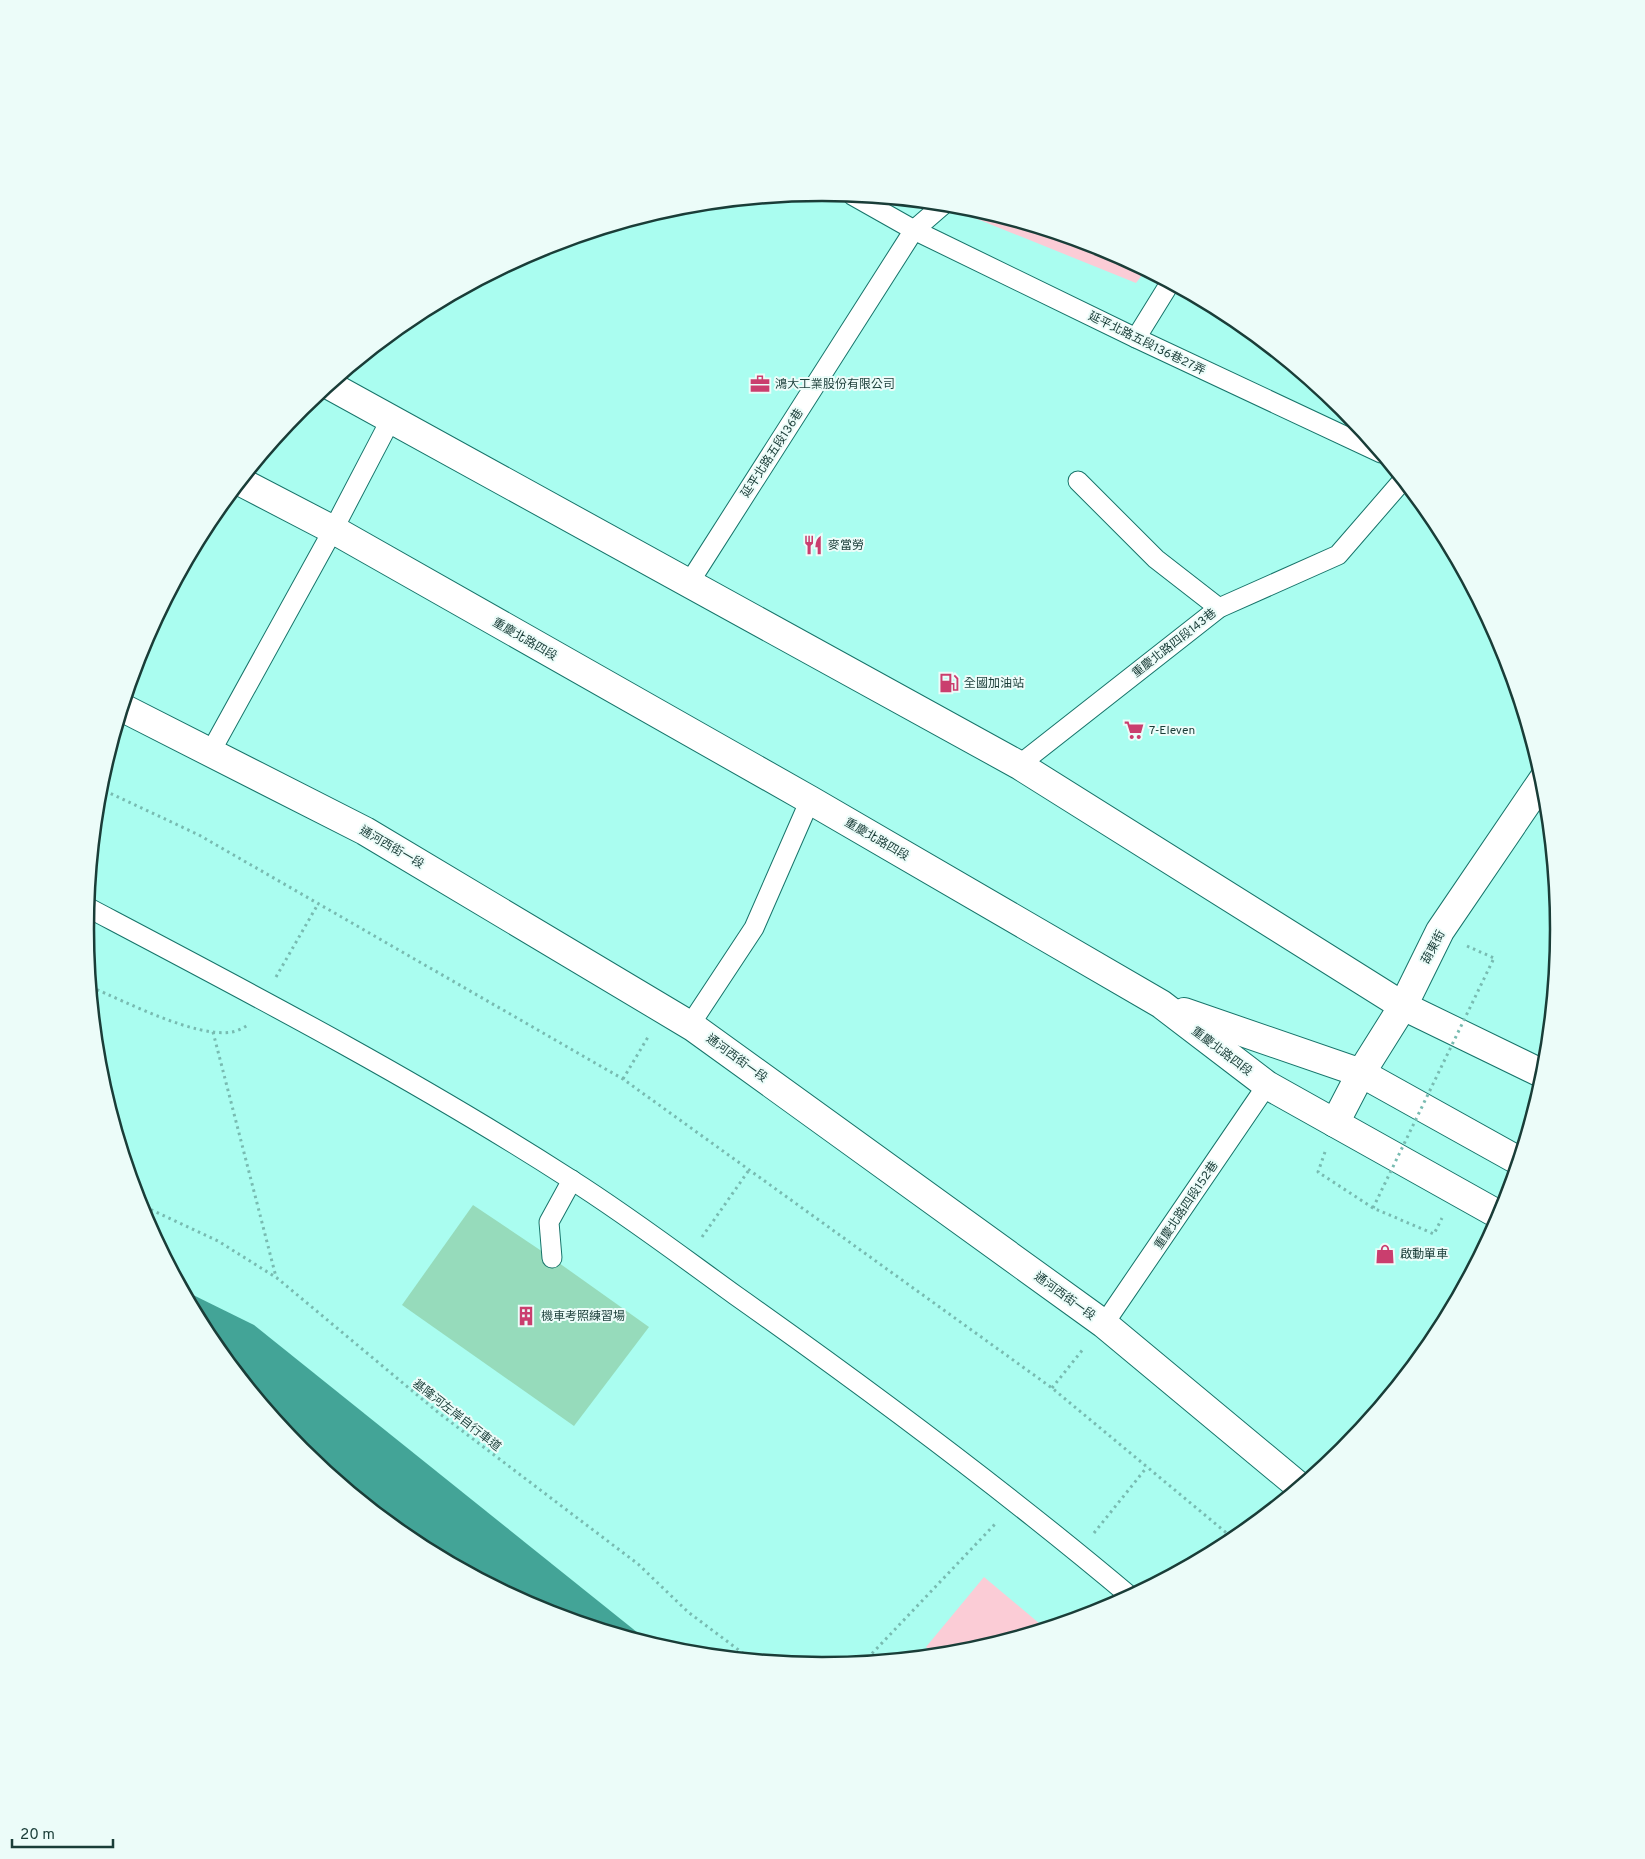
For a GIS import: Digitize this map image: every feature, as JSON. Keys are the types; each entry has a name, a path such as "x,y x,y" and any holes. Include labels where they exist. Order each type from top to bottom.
{"main road":[{"path":"335,388 1019,765 1403,1006 1537,1071"},
{"name":"重慶北路四段","path":"245,485 333,530 810,800 1161,1004 1267,1085 1494,1212"},
{"name":"通河西街一段","path":"128,710 365,831 690,1025 1295,1483"},
{"name":"葫東街","path":"1334,1123 1361,1073 1403,1006 1440,931 1537,788"},
{"path":"1161,1004 1361,1073 1515,1159"}],"lane":[{"name":"延平北路五段136巷27弄","path":"864,202 914,230 1370,449"},
{"name":"延平北路五段136巷","path":"689,583 914,230 937,210"},
{"path":"1136,338 1167,288"},
{"path":"210,753 333,530 391,419"},
{"path":"1078,481 1156,559 1219,608"},
{"name":"重慶北路四段143巷","path":"1019,765 1219,608 1338,555 1399,484"},
{"path":"690,1025 754,928 810,800"},
{"path":"94,911 263,1000 428,1093 572,1180 857,1382 1078,1552 1125,1592"},
{"name":"重慶北路四段152巷","path":"1097,1333 1267,1085"},
{"path":"552,1258 549,1222 572,1180"}],"path":[{"path":"107,792 199,835 623,1079 1052,1388 1228,1534"},
{"path":"96,989 180,1024 213,1032 234,1032 249,1024 318,904"},
{"path":"1373,1208 1494,958 1459,942"},
{"path":"623,1079 652,1030"},
{"path":"213,1032 277,1278"},
{"path":"686,1260 749,1170"},
{"path":"1318,1172 1373,1208 1434,1234"},
{"name":"基隆河左岸自行車道","path":"149,1209 218,1241 277,1278 440,1414 638,1564 688,1612 744,1654"},
{"path":"1052,1388 1097,1333"},
{"path":"1078,1552 1147,1467"},
{"path":"869,1657 1015,1504"}],"shaded area":[{"path":"971,216 1057,239 1101,256 1142,275 1136,283"},
{"path":"191,1294 254,1325 640,1634 588,1620 500,1583 458,1561 379,1508 307,1445 275,1410 244,1373"},
{"path":"984,1577 1041,1625 965,1644 930,1650 926,1647"}],"building":[{"name":"機車考照練習場","path":"473,1205 649,1327 574,1426 402,1305"}],"place":[{"name":"鴻大工業股份有限公司","path":"760,384"},
{"name":"麥當勞","path":"813,545"},
{"name":"全國加油站","path":"949,683"},
{"name":"7-Eleven","path":"1134,730"},
{"name":"啟動單車","path":"1385,1254"},
{"name":"機車考照練習場","path":"526,1316"}]}
